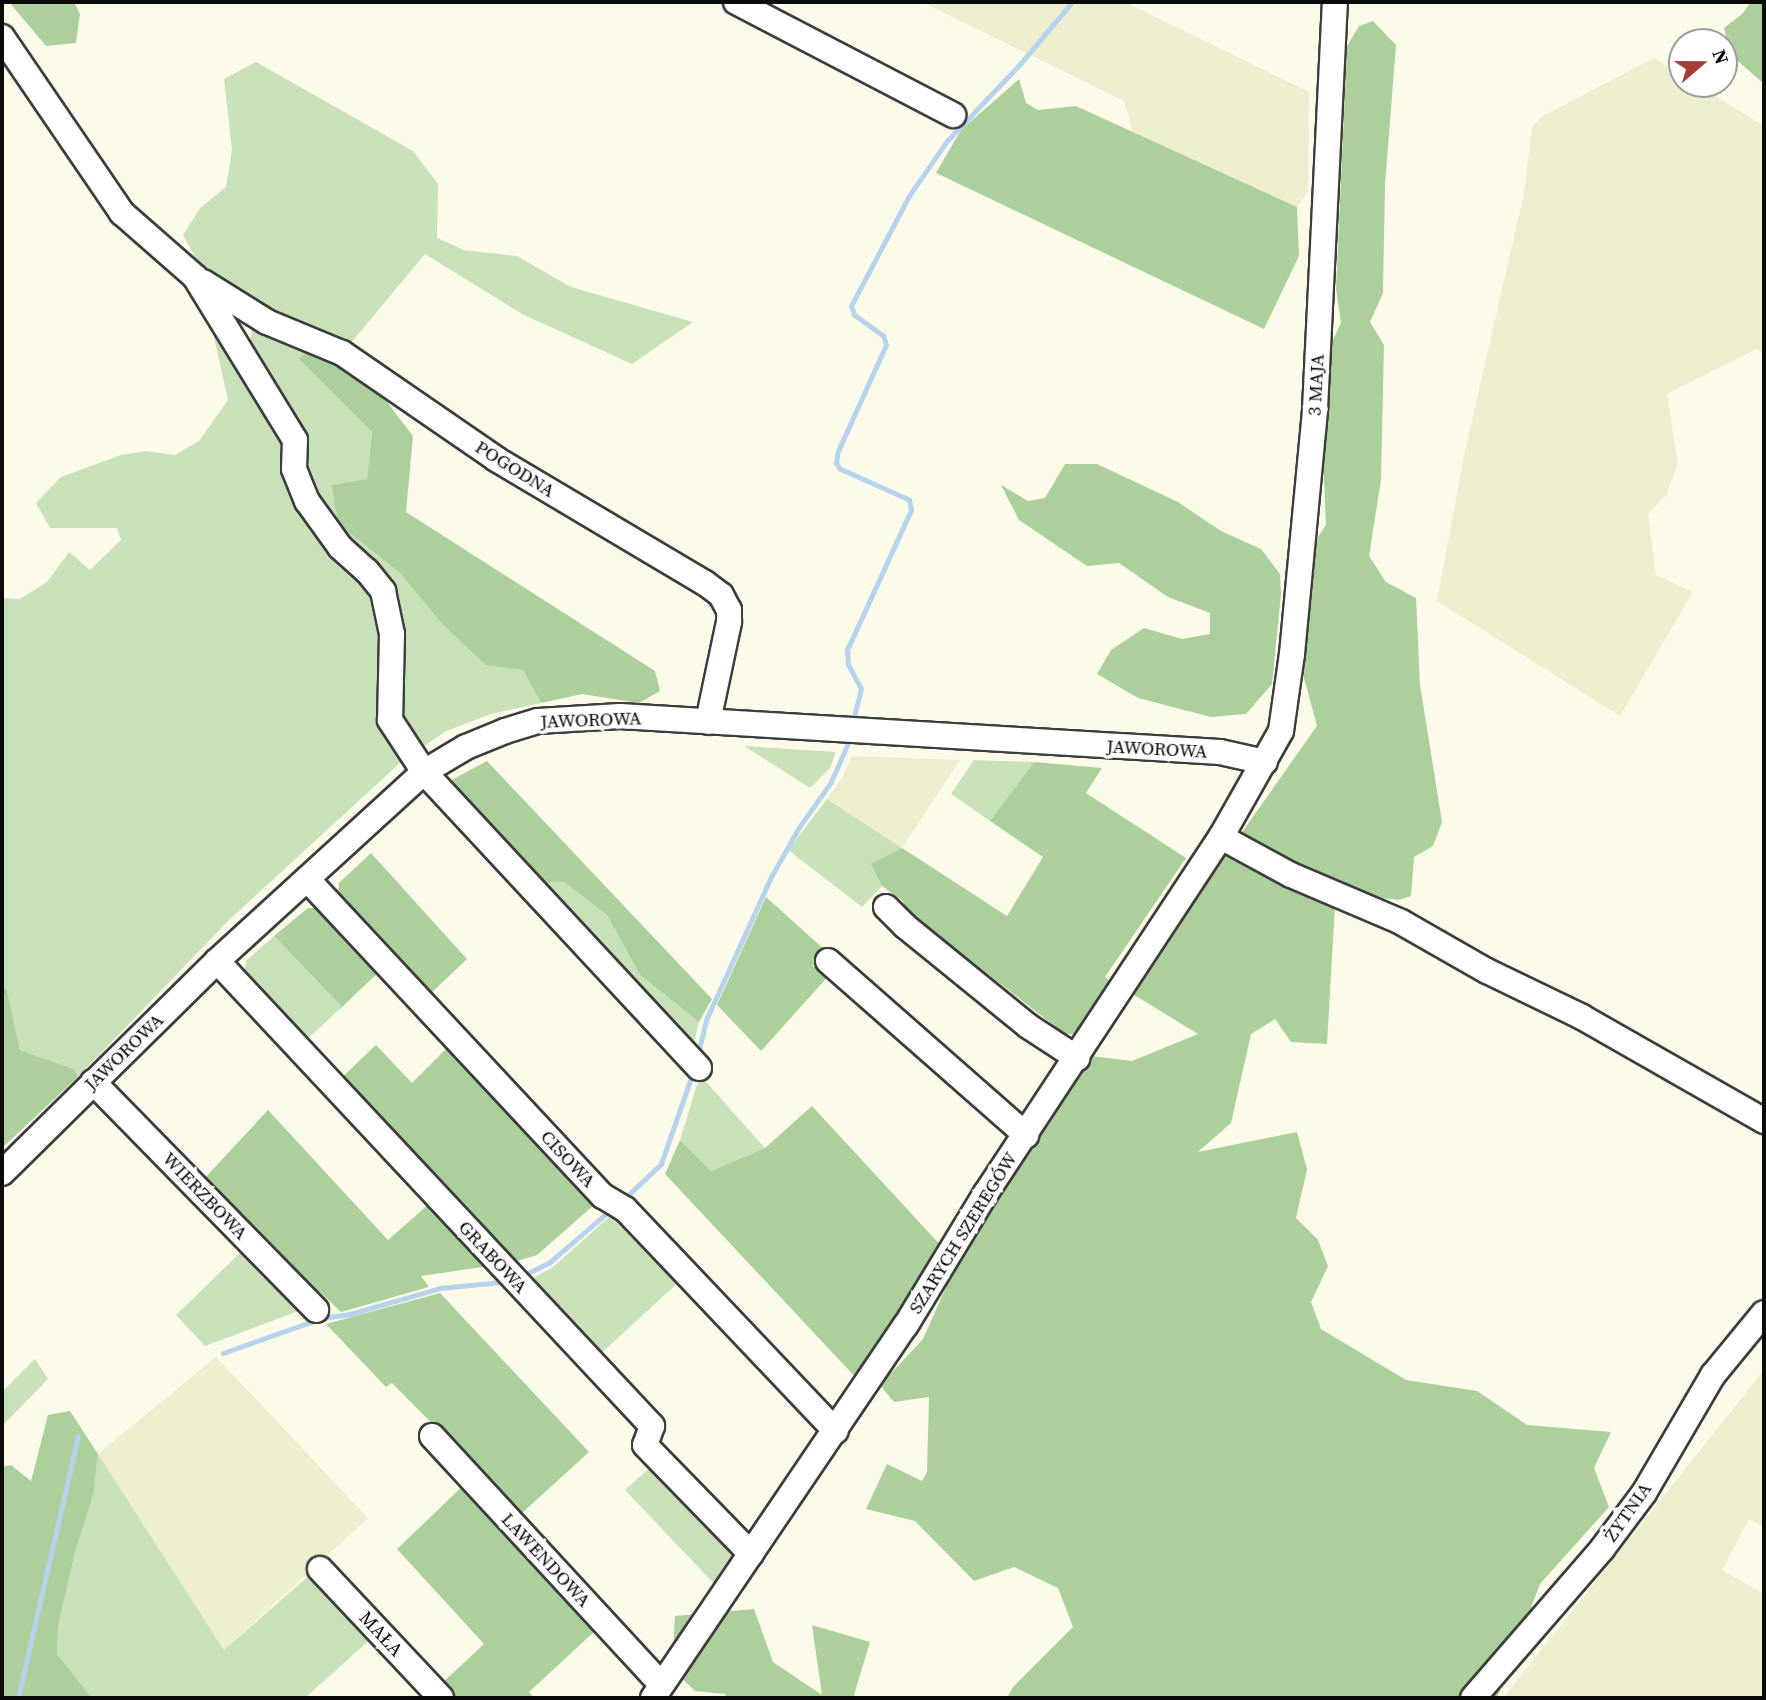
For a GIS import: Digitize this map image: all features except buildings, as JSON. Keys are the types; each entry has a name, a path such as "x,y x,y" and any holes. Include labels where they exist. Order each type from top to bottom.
{"street":[{"path":"736,2 953,115"},
{"name":"3 MAJA","path":"1265,762 1281,731 1285,714 1314,422 1335,2"},
{"path":"2,37 122,213 195,277 295,440 294,469 306,501 340,547 368,571 383,591 392,634 390,720 424,772 699,1068"},
{"name":"POGODNA","path":"195,277 267,322 342,353 496,459 694,576 721,595 729,610 729,622 708,722"},
{"name":"JAWOROWA","path":"2,1173 217,961 424,772 466,747 538,721 620,716 1220,752 1265,762"},
{"name":"SZARYCH SZEREGÓW","path":"657,1691 836,1431 1174,905 1221,837 1265,762"},
{"path":"1221,837 1291,875 1401,922 1487,971 1582,1017 1764,1122"},
{"name":"CISOWA","path":"307,879 603,1196 625,1209 836,1431"},
{"path":"886,907 905,926 1028,1026 1077,1058"},
{"name":"GRABOWA","path":"217,961 652,1426 645,1445 751,1554"},
{"path":"828,961 1026,1135"},
{"name":"WIERZBOWA","path":"93,1082 316,1310"},
{"name":"ŻYTNIA","path":"1473,1698 1602,1549 1643,1493 1713,1375 1764,1314"},
{"name":"LAWENDOWA","path":"432,1436 657,1691"},
{"name":"MAŁA","path":"320,1569 441,1698"}],"green space":[{"path":"9,2 74,2 80,14 76,43 46,46"},
{"path":"922,2 1125,2 1309,92 1308,192 1297,207 1133,132 1124,101"},
{"path":"1751,2 1764,2 1764,84 1738,61 1738,28 1724,28 1742,14"},
{"path":"1373,21 1396,45 1385,185 1383,293 1370,322 1384,345 1381,480 1369,556 1386,582 1416,598 1420,685 1442,822 1433,846 1414,857 1411,896 1399,900 1348,894 1335,905 1327,1044 1291,1042 1275,1019 1251,1034 1231,1123 1198,1152 1297,1132 1307,1169 1296,1218 1318,1240 1328,1266 1311,1302 1321,1329 1406,1380 1477,1391 1527,1425 1611,1432 1594,1468 1609,1507 1540,1584 1497,1698 1007,1698 1013,1687 1073,1627 1058,1588 1014,1567 974,1581 915,1521 866,1509 887,1464 922,1481 927,1472 929,1397 894,1402 880,1385 923,1339 964,1247 1091,1056 1132,1061 1198,1034 1131,993 1317,726 1297,652 1316,540 1326,525 1322,434 1324,359 1341,323 1336,289 1347,46 1359,26"},
{"path":"1654,58 1668,66 1668,98 1719,98 1764,126 1764,354 1756,349 1667,394 1678,464 1666,495 1648,514 1656,575 1693,592 1620,716 1437,601 1464,456 1524,193 1532,127 1543,116"},
{"path":"256,62 413,151 438,184 437,238 464,250 517,256 571,287 693,322 632,364 522,314 425,254 346,349 299,359 372,432 367,479 338,524 400,573 442,624 486,664 523,670 541,703 491,714 446,731 400,763 228,921 78,1077 74,1069 20,1050 7,990 2,986 2,598 20,599 47,582 69,552 90,570 121,540 117,528 50,528 36,503 61,477 121,455 146,451 175,455 199,441 228,400 213,333 222,330 249,352 254,314 202,270 183,235 200,208 226,187 232,150 224,79"},
{"path":"1019,79 1026,103 1038,110 1076,106 1297,207 1299,256 1264,329 936,173 961,130"},
{"path":"315,341 377,389 413,436 406,512 655,671 660,691 639,703 582,694 541,703 523,670 486,665 442,624 400,573 338,524 332,485 367,479 372,432 299,359"},
{"path":"1065,464 1097,464 1178,502 1221,531 1261,549 1280,574 1281,594 1272,684 1246,714 1211,717 1138,698 1097,674 1111,650 1144,628 1182,639 1210,634 1210,613 1168,597 1119,563 1087,566 1019,520 1001,485 1028,501 1045,498"},
{"path":"744,746 836,752 830,768 810,788"},
{"path":"852,756 960,760 902,848 827,799 843,776"},
{"path":"974,760 1034,762 990,821 951,794"},
{"path":"487,761 712,999 699,1022 640,975 607,915 564,882 536,883 446,783"},
{"path":"1034,762 1102,768 1086,793 1186,858 1105,977 1113,984 1079,1034 1065,1034 905,910 903,901 882,886 871,864 902,848 1007,916 1043,857 990,821"},
{"path":"827,799 902,848 872,864 882,886 862,907 788,850"},
{"path":"371,853 467,959 428,996 337,900 339,883"},
{"path":"564,882 607,915 640,975 699,1022 692,1050 536,883"},
{"path":"766,897 826,951 812,966 832,972 761,1051 717,1005"},
{"path":"308,908 324,908 383,968 342,1007 274,936"},
{"path":"274,936 342,1007 302,1044 244,980 246,961"},
{"path":"2,986 7,990 20,1050 74,1069 78,1077 2,1148"},
{"path":"452,1043 594,1197 594,1205 537,1255 507,1264 337,1082 376,1045 412,1083"},
{"path":"700,1075 765,1148 711,1171 680,1140"},
{"path":"812,1106 944,1249 858,1380 665,1174 680,1140 711,1171 765,1148"},
{"path":"268,1110 388,1240 430,1203 489,1266 421,1276 429,1287 341,1312 320,1292 306,1287 204,1179"},
{"path":"617,1210 682,1279 595,1359 526,1282 553,1267"},
{"path":"243,1250 301,1310 205,1346 176,1315"},
{"path":"440,1293 589,1452 521,1514 392,1383 386,1387 326,1324"},
{"path":"216,1357 368,1518 224,1650 98,1454"},
{"path":"35,1359 48,1379 2,1426 2,1392"},
{"path":"1764,1370 1764,1527 1749,1519 1722,1570 1764,1594 1764,1698 1503,1698"},
{"path":"70,1411 98,1454 94,1492 75,1553 58,1626 57,1654 92,1698 2,1698 2,1467 11,1465 31,1481 48,1415"},
{"path":"98,1454 224,1650 313,1572 374,1636 305,1698 92,1698 57,1654 58,1626 75,1553 94,1492"},
{"path":"653,1465 741,1552 718,1588 625,1490"},
{"path":"466,1483 533,1565 595,1631 529,1692 534,1698 452,1698 440,1685 484,1644 397,1549"},
{"path":"754,1609 773,1662 822,1695 812,1625 870,1642 853,1698 726,1698 725,1694 695,1691 672,1669 675,1616"}],"waterway":[{"path":"854,717 861,689 848,665 847,650 911,510 909,500 840,469 836,463 838,451 886,345 883,336 854,315 851,306 909,196 947,141 1021,63 1072,2"},
{"path":"699,1049 707,1018 771,877 798,829 831,782 848,743"},
{"path":"626,1197 661,1164 691,1078"},
{"path":"524,1275 549,1263 608,1212"},
{"path":"223,1353 322,1318 350,1314 440,1288 501,1282"},
{"path":"18,1698 78,1437"}]}
